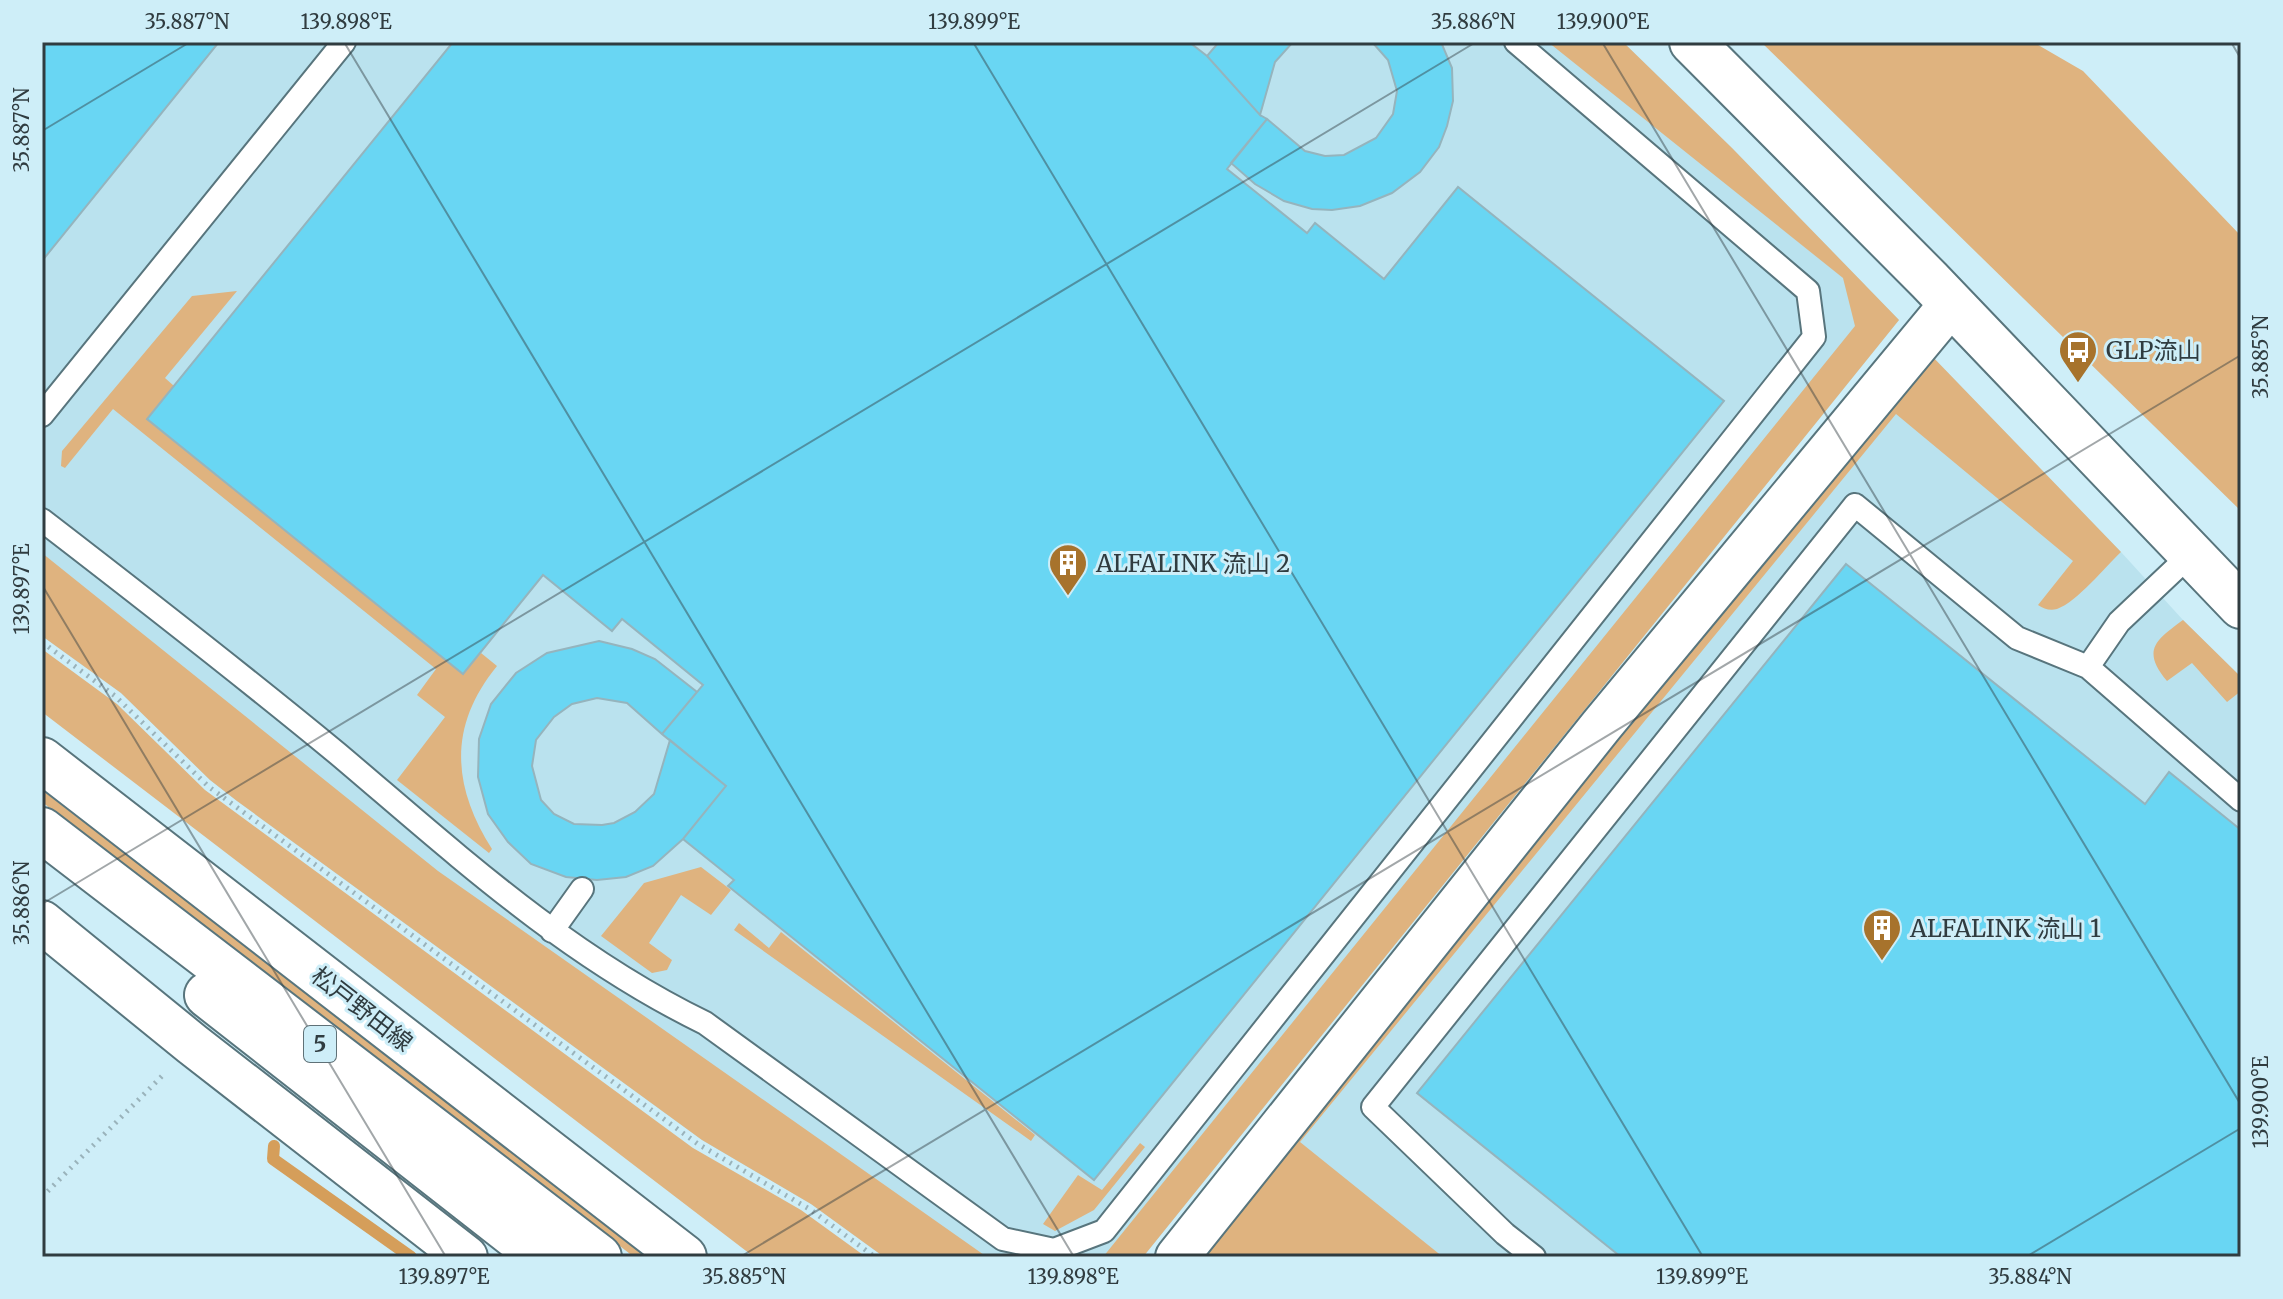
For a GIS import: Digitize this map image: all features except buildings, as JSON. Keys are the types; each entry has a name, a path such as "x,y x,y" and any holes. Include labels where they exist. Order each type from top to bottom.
{"main road":[{"path":"1692,42 1951,304 2241,606"},
{"name":"松戸野田線","path":"42,760 684,1257"},
{"name":"5","path":"42,830 599,1257"},
{"path":"42,844 175,970 542,1257"}],"street":[{"path":"1177,1257 1601,726 1951,304"},
{"path":"42,922 192,1044 466,1257"}],"lane":[{"path":"42,415 344,42"},
{"path":"42,520 295,719 552,931 651,997 705,1023 1003,1239 1054,1250 1104,1231 1814,337 1808,291 1516,42"},
{"path":"1534,1257 1505,1234 1373,1107 1855,505 2017,638 2088,667 2241,800"},
{"path":"2088,667 2119,622 2191,554"},
{"path":"552,931 582,889"}],"path":[{"path":"42,642 115,696 209,787 698,1144 811,1210 875,1257"},
{"path":"42,1197 192,1044"}],"shaded area":[{"name":"ALFALINK 流山 2","path":"42,42 1623,42 1732,148 1899,320 1143,1257 884,1257 811,1204 702,1140 237,801 210,780 121,693 42,636"},
{"path":"1548,42 1623,42 1732,148 1899,320 1143,1257 1103,1257 1855,326 1843,278"},
{"path":"1761,42 2033,42 2083,71 2241,236 2241,511"},
{"path":"237,291 165,378 174,386 148,420 463,674 481,653 497,666 470,711 461,756 469,802 492,849 489,853 397,780 445,717 417,695 436,669 113,409 65,468 61,466 62,451 192,296"},
{"name":"ALFALINK 流山 1","path":"1928,352 2241,677 2241,1257 1425,1257 1287,1147"},
{"path":"1928,352 2121,552 2065,605 2052,610 2038,605 2073,561 1896,414 1300,1142 1443,1257 1198,1257"},
{"path":"42,553 438,871 987,1257 884,1257 811,1204 702,1140 237,801 210,780 121,693 42,636"},
{"path":"2183,620 2241,677 2241,691 2227,702 2192,663 2167,681 2159,670 2155,661 2155,646"},
{"path":"42,649 117,704 205,790 693,1148 801,1210 866,1257 754,1257 42,712"},
{"path":"42,790 650,1257 634,1257 42,802"},
{"path":"701,867 731,890 711,915 681,895 649,943 672,960 667,970 652,973 601,936 644,883"},
{"path":"739,923 769,948 781,932 1035,1135 1031,1141 734,930"},
{"path":"1140,1143 1145,1147 1094,1210 1055,1231 1043,1224 1078,1175 1102,1190"}],"waterway":[{"path":"274,1146 273,1159 411,1257"}],"place":[{"name":"GLP流山","path":"2078,384"},
{"name":"ALFALINK 流山 2","path":"1068,597"},
{"name":"ALFALINK 流山 1","path":"1882,962"}]}
